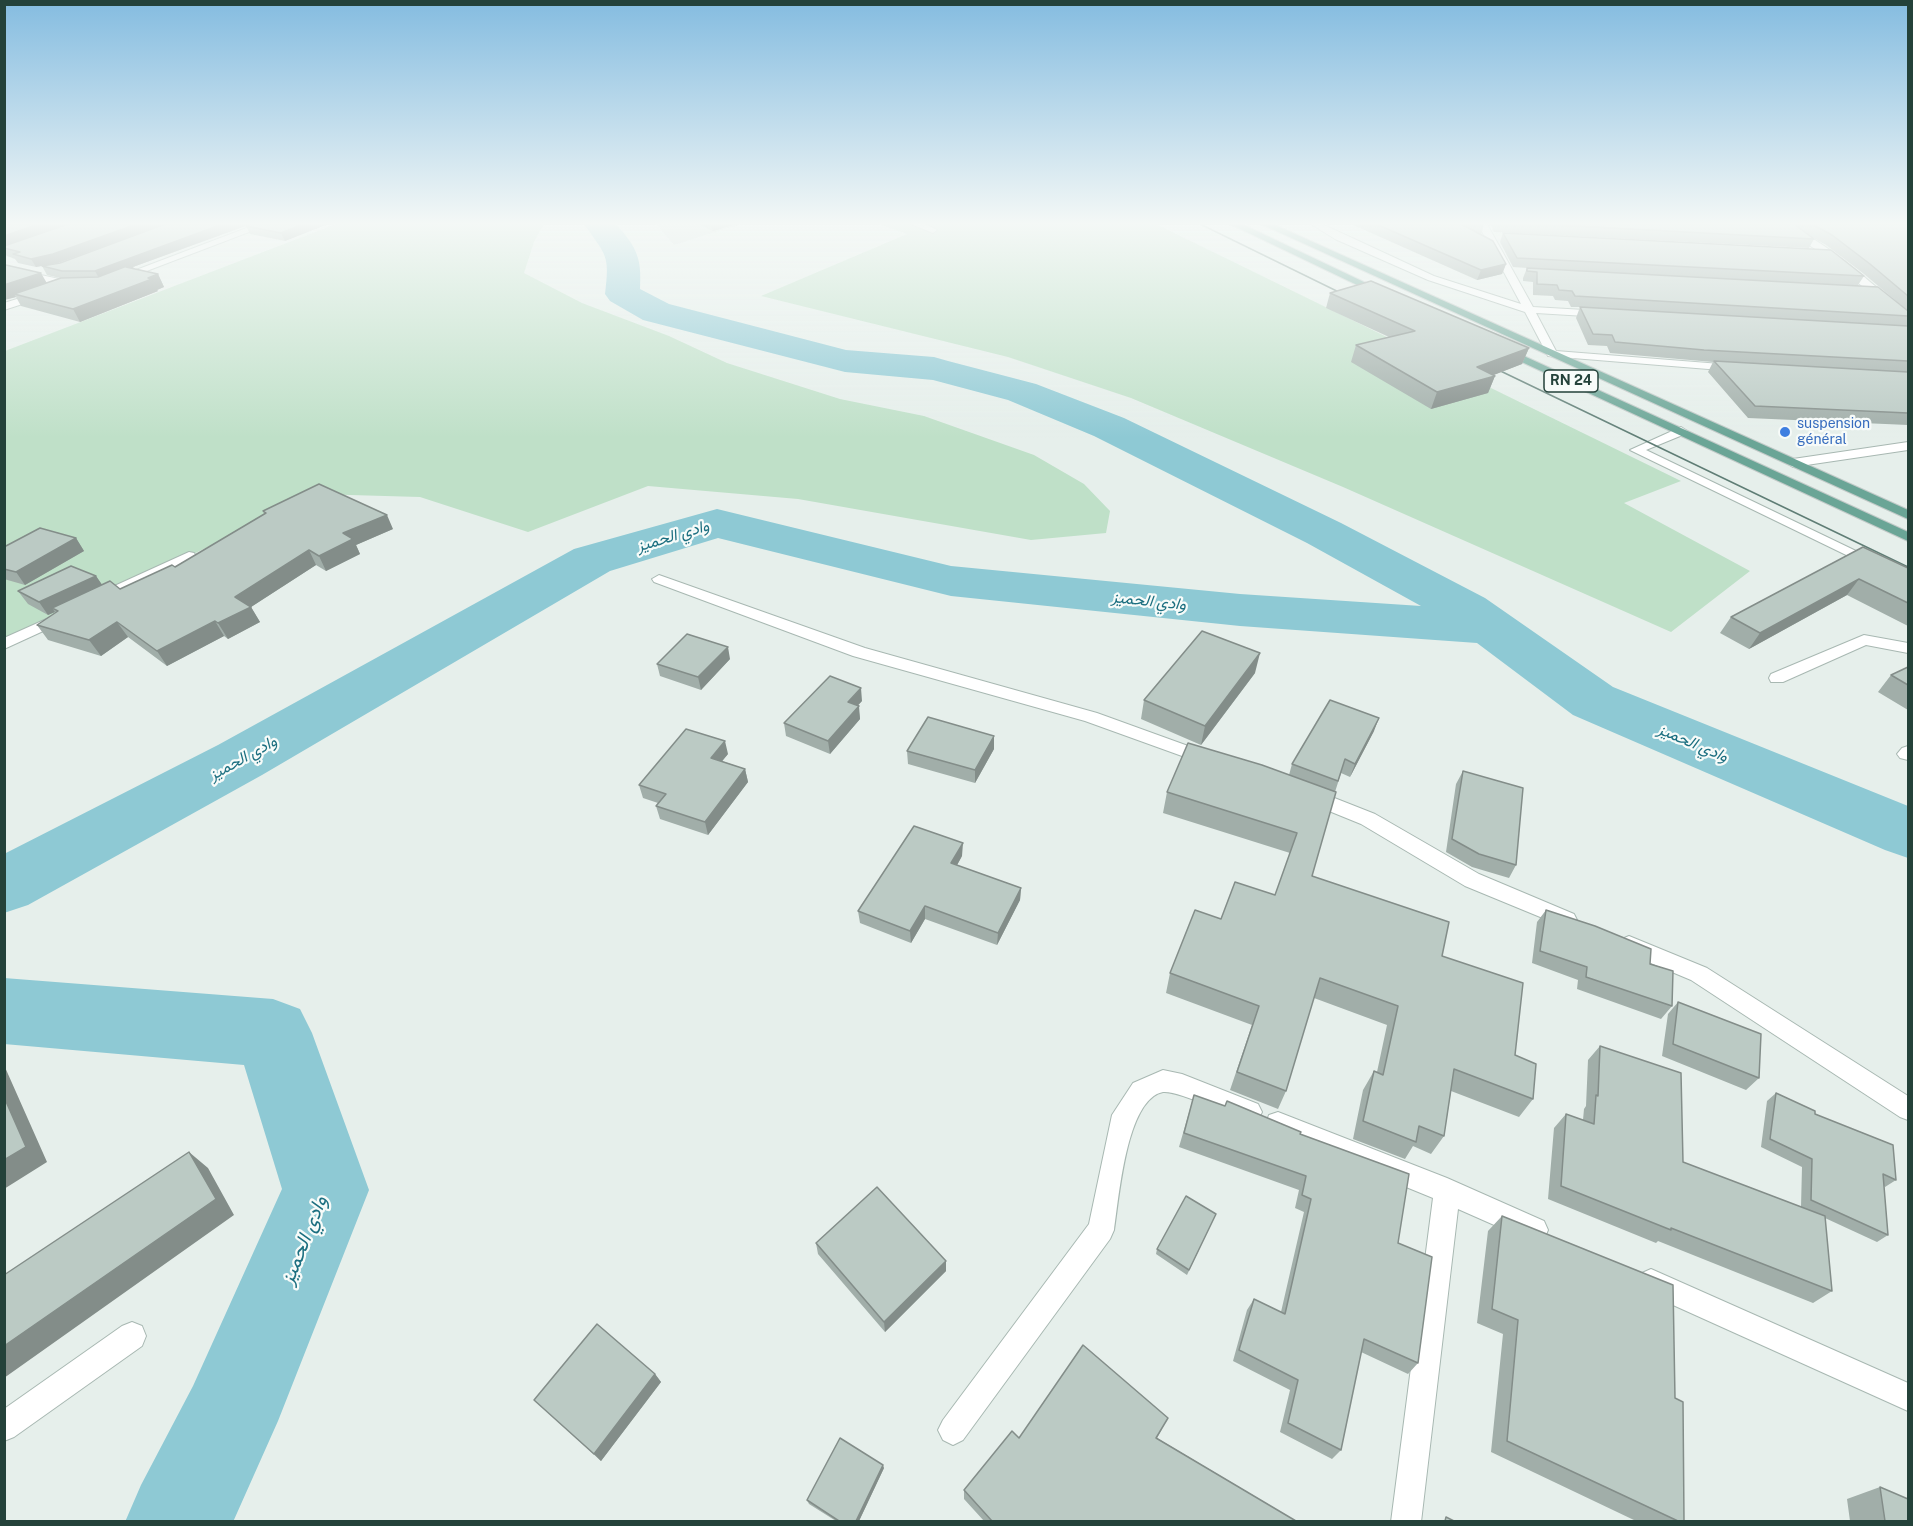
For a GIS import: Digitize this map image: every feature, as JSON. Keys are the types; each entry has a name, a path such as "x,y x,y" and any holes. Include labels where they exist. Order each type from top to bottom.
{"main road":[{"path":"1388,295 1398,300"},
{"name":"RN 24","path":"1422,295 1908,515"},
{"name":"RN 24","path":"1496,346 1908,537"}],"street":[{"path":"4,308 39,295"},
{"path":"1484,295 1530,310 1613,315"},
{"path":"1522,295 1552,354 1748,369"},
{"path":"1879,295 1908,319"},
{"path":"1681,431 1636,450 1908,581"},
{"path":"1793,463 1908,446"},
{"path":"97,600 189,556"},
{"path":"659,579 859,652 1091,717 1227,766"},
{"path":"4,644 76,610"},
{"path":"1777,678 1864,640 1908,648"},
{"path":"1292,788 1368,819 1472,880 1590,929"},
{"path":"1612,938 1699,974 1908,1109"},
{"path":"953,1430 1101,1230 1121,1123 1141,1091 1163,1081 1182,1085 1447,1191 1554,1239"},
{"path":"1406,1521 1447,1191"},
{"path":"1629,1272 1908,1397"},
{"path":"4,1426 132,1336"}],"green space":[{"path":"150,295 567,295 669,336 727,363 840,399 924,416 1034,455 1084,484 1110,511 1106,533 1031,540 798,499 648,486 528,532 420,497 315,494 5,647 5,351"},
{"path":"1301,295 1681,481 1624,503 1750,571 1671,632 1343,487 1131,398 1008,357 761,296"}],"building":[{"path":"19,295 109,295 73,309"},
{"path":"1335,295 1405,295 1529,348 1477,367 1495,376 1437,392 1356,345 1415,331"},
{"path":"1888,295 1908,311 1908,316 1575,296"},
{"path":"1580,307 1908,326 1908,361 1704,350 1615,342 1612,335 1593,334"},
{"path":"1714,361 1908,372 1908,413 1755,406"},
{"path":"319,484 387,515 343,533 353,539 319,556 309,550 235,597 251,607 218,623 215,621 157,651 117,622 89,640 37,625 58,611 52,608 110,581 120,589 172,565 175,567 266,513 263,511"},
{"path":"40,528 76,538 16,572 4,569 4,547"},
{"path":"1863,547 1908,568 1908,603 1859,579 1760,633 1731,617"},
{"path":"71,566 96,576 39,602 18,591"},
{"path":"1202,631 1260,653 1205,726 1144,700"},
{"path":"687,634 728,647 698,677 657,664"},
{"path":"1908,667 1908,685 1891,675"},
{"path":"830,676 861,688 848,702 859,706 828,741 784,723"},
{"path":"1330,700 1379,718 1355,764 1345,759 1338,781 1292,764"},
{"path":"928,717 994,736 975,770 907,751"},
{"path":"686,729 725,741 711,758 745,769 705,822 656,806 666,794 639,785"},
{"path":"1188,743 1262,765 1336,792 1312,876 1449,922 1442,956 1523,983 1515,1055 1536,1064 1533,1099 1454,1069 1444,1136 1419,1126 1416,1142 1363,1121 1374,1071 1383,1075 1398,1006 1320,978 1286,1091 1237,1072 1259,1006 1170,973 1195,910 1221,919 1235,882 1275,895 1297,833 1167,792"},
{"path":"1463,771 1523,788 1516,865 1479,854 1452,839"},
{"path":"914,826 963,843 951,863 1021,888 998,933 925,906 910,931 858,911"},
{"path":"1546,910 1595,926 1651,949 1650,964 1673,971 1672,1006 1586,977 1587,967 1540,951"},
{"path":"1678,1002 1761,1034 1759,1078 1673,1044"},
{"path":"1600,1046 1681,1073 1683,1162 1825,1216 1832,1291 1561,1186 1566,1114 1594,1124 1596,1095 1598,1096"},
{"path":"1776,1093 1815,1111 1815,1114 1893,1145 1896,1180 1883,1174 1888,1235 1811,1200 1812,1159 1770,1139"},
{"path":"1194,1095 1225,1106 1227,1101 1301,1132 1300,1134 1409,1174 1398,1243 1432,1257 1418,1363 1364,1339 1341,1450 1288,1423 1298,1380 1239,1350 1254,1299 1285,1314 1311,1199 1302,1195 1306,1176 1184,1133"},
{"path":"4,1097 26,1147 4,1160"},
{"path":"189,1152 216,1199 4,1346 4,1275"},
{"path":"877,1187 946,1261 884,1322 816,1243"},
{"path":"1186,1196 1216,1214 1189,1270 1157,1249"},
{"path":"1502,1216 1673,1285 1675,1398 1683,1402 1684,1521 1678,1521 1507,1441 1518,1320 1492,1309"},
{"path":"597,1324 655,1374 594,1454 534,1400"},
{"path":"1083,1345 1168,1418 1156,1438 1296,1521 992,1521 964,1490 1012,1431 1019,1438"},
{"path":"840,1438 883,1465 856,1521 839,1521 807,1500"},
{"path":"1880,1487 1908,1499 1908,1521 1885,1521"}],"waterway":[{"name":"وادي الحميز","path":"624,295 656,312 845,361 934,369 1022,392 1109,427 1324,533 1466,609 1491,627"},
{"name":"وادي الحميز","path":"4,886 240,760 592,560 717,523 951,581 1240,610 1491,627"},
{"name":"وادي الحميز","path":"1491,627 1593,701 1908,833"},
{"name":"وادي الحميز","path":"4,1011 273,1033 326,1190 228,1421 178,1522"}],"tram line":[{"path":"1345,295 1351,298"},
{"path":"1488,365 1908,567"}],"place":[{"name":"suspension général","path":"1785,432"}]}
